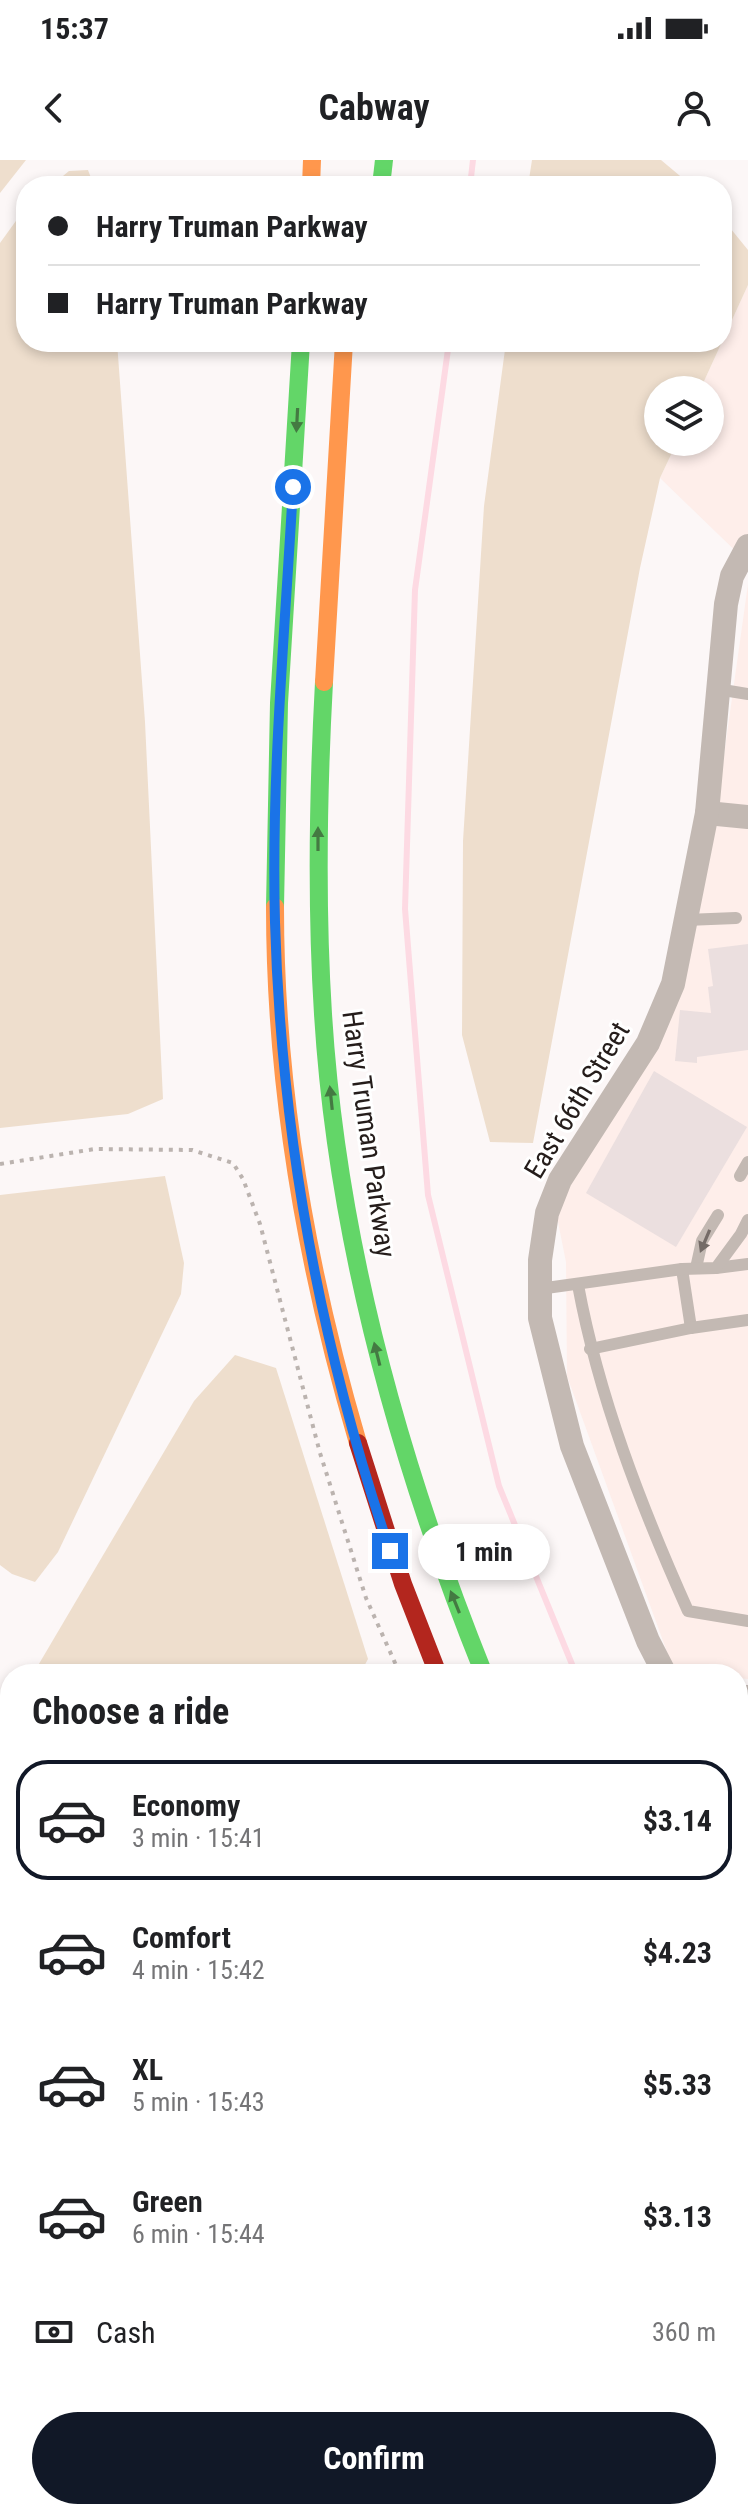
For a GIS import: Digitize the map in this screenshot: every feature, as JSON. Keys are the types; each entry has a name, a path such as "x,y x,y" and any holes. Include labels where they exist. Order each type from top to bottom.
{"highway":[{"path":"281,1030 275,922 275,816 300,352"},
{"name":"Harry Truman Parkway","path":"343,352 318,816 318,920 324,1026 339,1164 365,1302 400,1438 448,1585 480,1664"},
{"path":"332,548 361,352"},
{"path":"262,684 263,817 296,1171 323,1312 382,1526 434,1664"}],"street":[{"name":"East 66th Street","path":"660,1664 572,1446 540,1318 540,1260 547,1213 560,1180 648,1043 673,984 707,813 726,604 732,576 748,546"},
{"path":"707,813 748,817"}],"lane":[{"path":"717,689 748,694"},
{"path":"686,920 736,918"},
{"path":"740,1176 748,1162"},
{"path":"691,1328 689,1268 718,1215"},
{"path":"716,1268 748,1220"},
{"path":"539,1289 689,1268 748,1264"},
{"path":"578,1285 590,1349 640,1498 688,1611 748,1621"},
{"path":"590,1349 691,1328 748,1320"}],"path":[{"path":"0,1164 95,1149 192,1150 233,1163 243,1179 260,1224 320,1453 366,1598 396,1664"}],"shaded area":[{"path":"0,160 26,160 0,193"},
{"path":"532,160 661,160 680,176 530,176"},
{"path":"88,170 90,176 63,176 69,171"},
{"path":"16,221 16,352 118,352 145,722 163,1099 128,1114 0,1128 0,243"},
{"path":"732,230 748,250 748,285 732,320"},
{"path":"748,285 748,563 660,478 670,456 724,456 724,376 706,376 717,352 732,352 732,320"},
{"path":"505,352 717,352 706,376 644,376 644,456 670,456 660,478 640,568 533,1143 490,1142 462,1035 463,841 484,506"},
{"path":"748,584 748,1664 671,1664 567,1376 566,1262 557,1217 561,1194 681,993 717,805"},
{"path":"165,1176 184,1263 181,1294 58,1552 35,1582 12,1574 0,1565 0,1195"},
{"path":"235,1355 276,1368 368,1659 365,1664 39,1664 194,1401"}],"building":[{"path":"748,944 748,1050 697,1057 697,1063 675,1061 680,1010 711,1013 708,987 713,986 708,949"},
{"path":"654,1071 747,1127 676,1247 586,1193"}],"waterway":[{"path":"471,176 473,160"},
{"path":"448,352 415,590 405,909 428,1195 499,1486 572,1664"}],"traffic: fast":[{"path":"382,176 384,160"},
{"path":"275,907 279,703 300,352"},
{"path":"324,682 319,931 330,1099 342,1184 358,1267 399,1433 480,1664"}],"traffic: slow":[{"path":"311,176 312,160"},
{"path":"324,682 343,352"},
{"path":"275,907 281,1043 297,1178 324,1312 358,1443"}],"traffic: jam":[{"path":"358,1443 403,1584 434,1664"}],"route":[{"path":"293,487 275,816 275,922 281,1030 296,1171 323,1312 359,1450 390,1551"}]}
